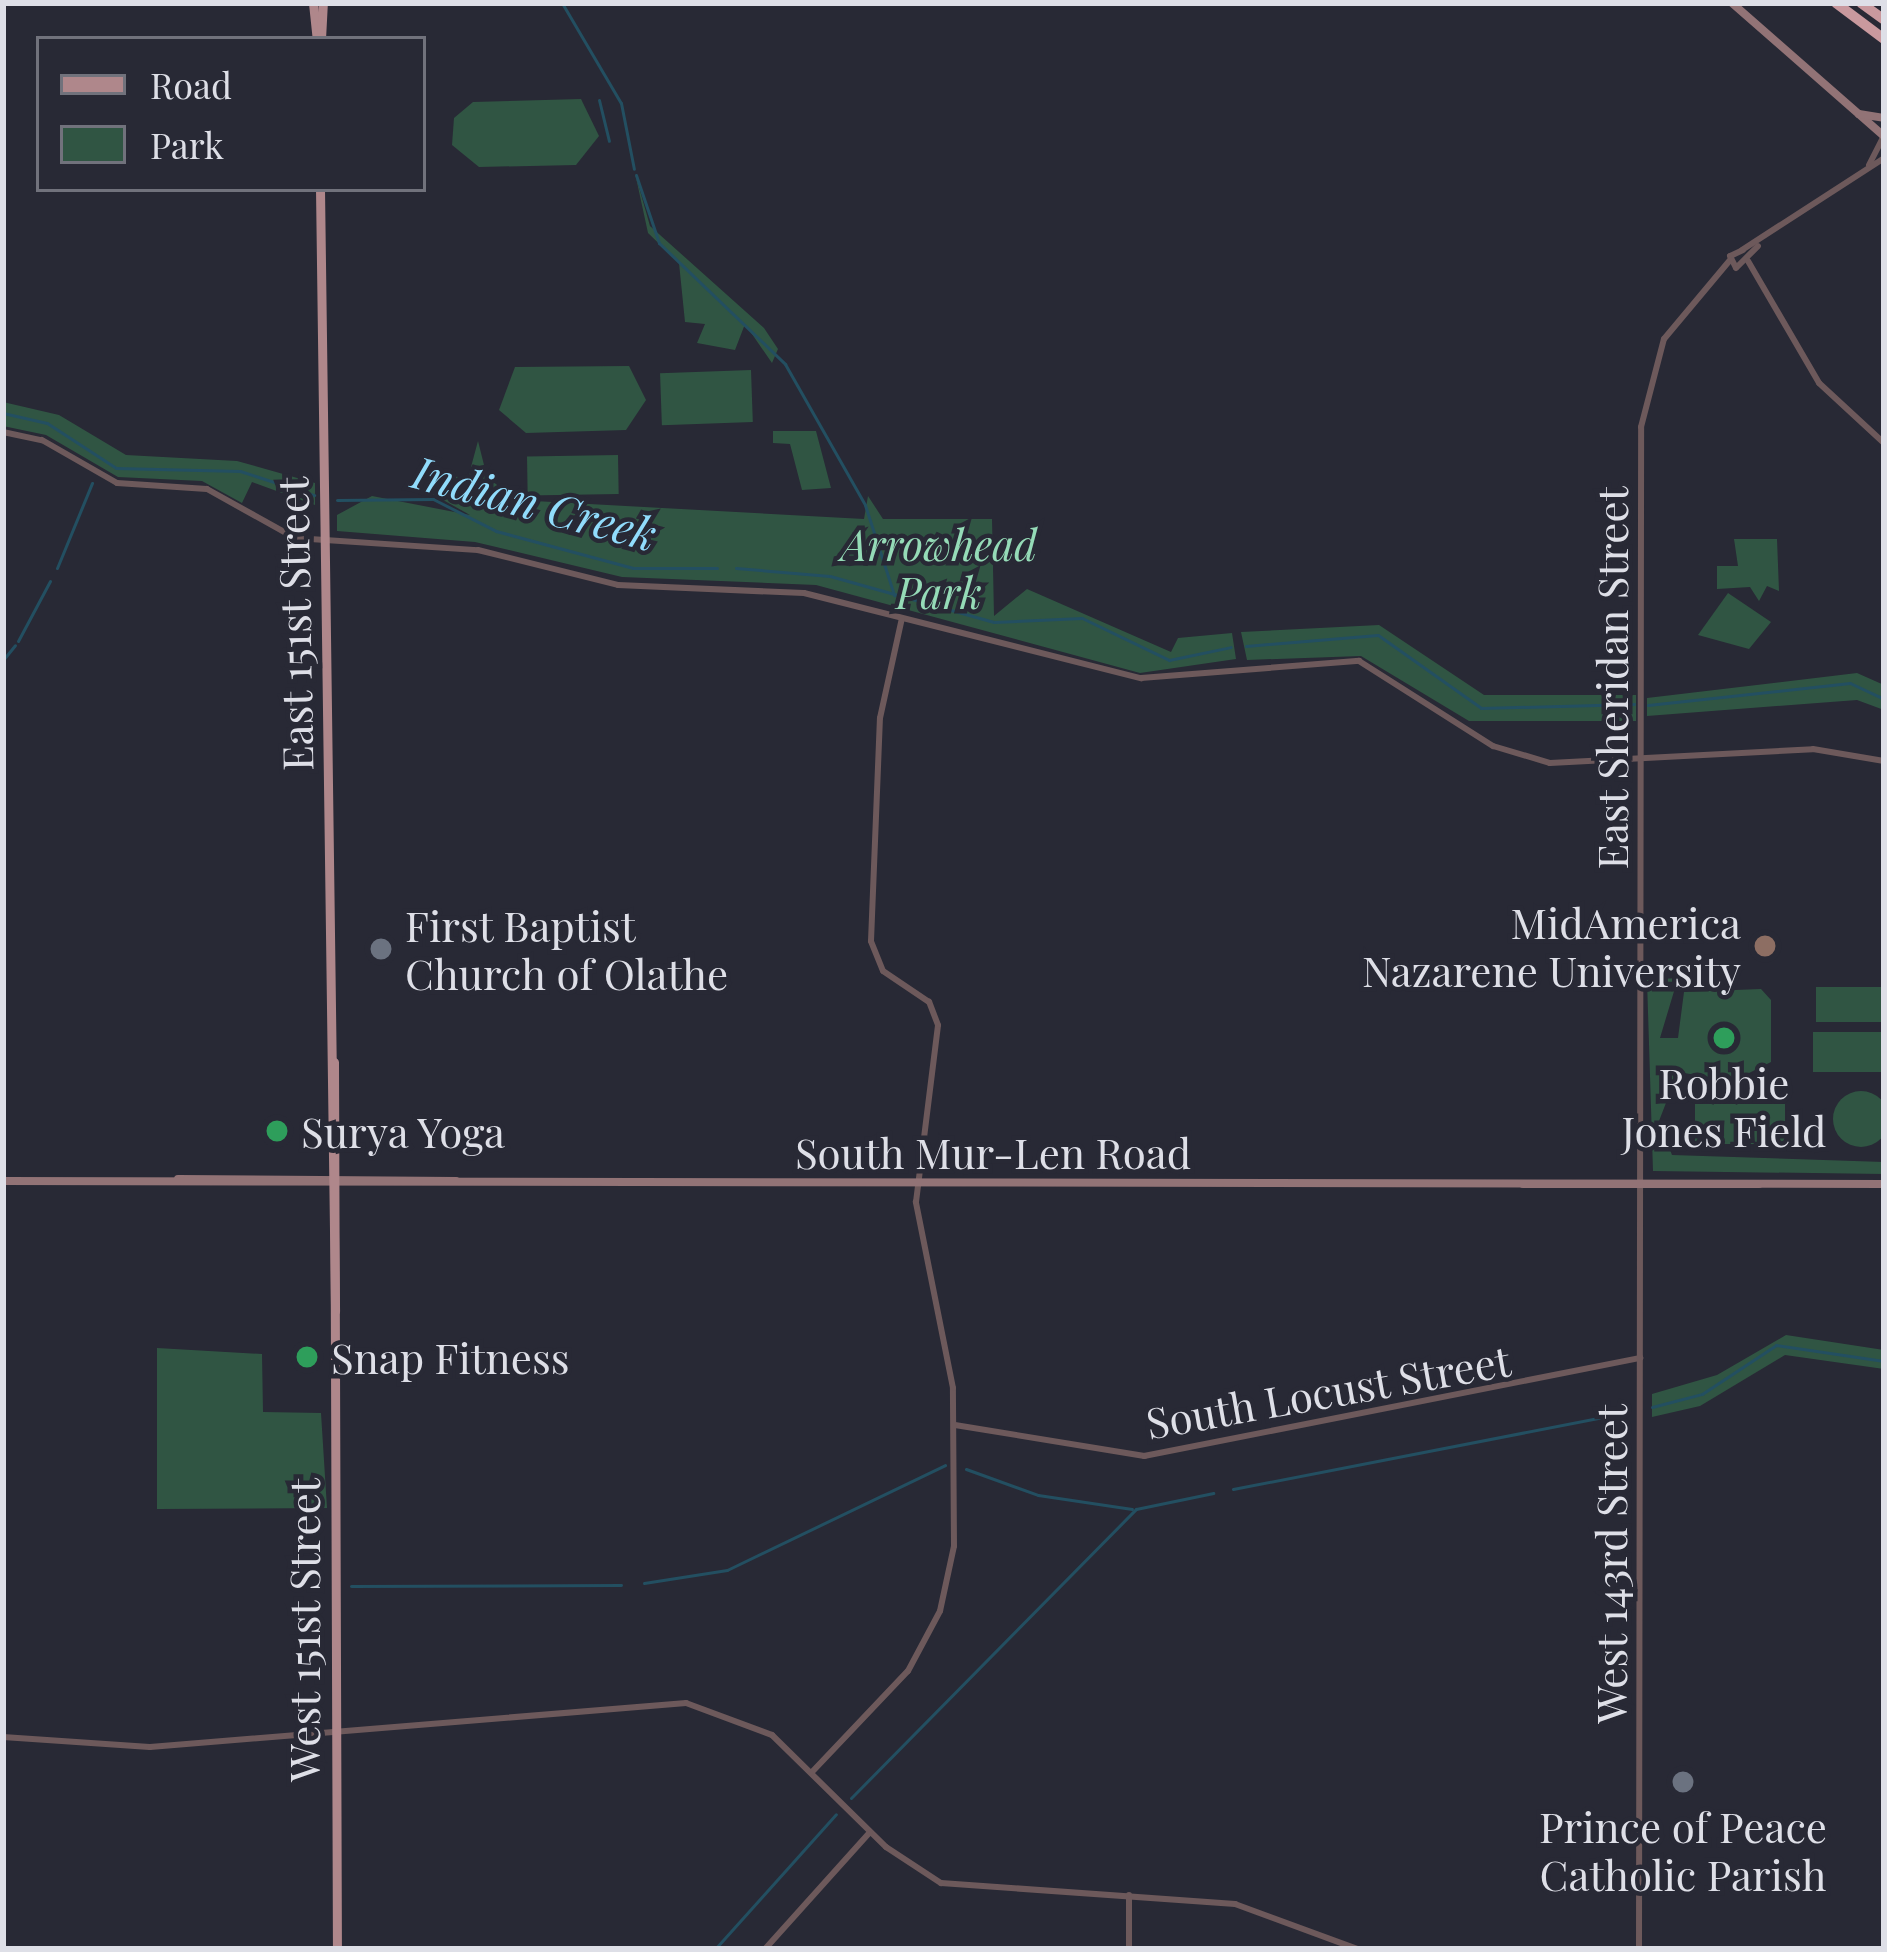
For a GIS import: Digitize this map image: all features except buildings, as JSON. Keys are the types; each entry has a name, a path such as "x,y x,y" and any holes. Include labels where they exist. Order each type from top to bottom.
{"highway":[{"path":"1833,3 1884,39"},
{"path":"1861,3 1884,20"}],"main road":[{"path":"313,3 318,36"},
{"path":"319,36 323,3"},
{"path":"1732,3 1852,112 1884,134"},
{"path":"1852,112 1884,118"},
{"name":"East 151st Street","path":"320,192 334,1179"},
{"path":"231,1185 269,1174"},
{"name":"South Mur-Len Road","path":"3,1181 269,1174 334,1179"},
{"name":"South Mur-Len Road","path":"178,1179 231,1185 334,1179 1884,1184"},
{"name":"West 151st Street","path":"334,1179 337,1949"}],"street":[{"path":"1867,168 1884,134"},
{"path":"1884,158 1760,243 1742,250 1819,383 1884,443"},
{"path":"1719,273 1738,268 1760,243"},
{"name":"East Sheridan Street","path":"1641,1184 1644,398 1664,339 1742,250"},
{"path":"1730,260 1755,278"},
{"path":"3,432 42,440 99,477 207,489 274,532 478,550 618,585 769,587 1141,678 1351,659 1507,752 1567,765 1641,756 1813,749 1884,760"},
{"path":"812,1772 892,1692 934,1624 954,1546 955,1425 916,1182 938,1025 929,1002 880,967 870,922 881,703 902,618"},
{"name":"West 143rd Street","path":"1639,1949 1641,1184"},
{"name":"South Locust Street","path":"955,1425 1144,1456 1640,1358"},
{"path":"3,1737 150,1747 686,1703 758,1726 913,1868 966,1891 1129,1895 1266,1910 1357,1949"},
{"path":"765,1949 870,1832"},
{"path":"1129,1895 1129,1949"}],"green space":[{"path":"581,99 599,136 576,165 479,167 452,145 454,118 473,102"},
{"path":"635,173 650,226 764,328 778,349 772,363 745,324 735,350 697,343 705,324 685,322 679,263 648,233"},
{"path":"629,366 646,400 626,430 526,433 499,410 515,367"},
{"path":"751,370 753,422 662,425 660,373"},
{"path":"3,402 59,415 126,455 237,461 315,483 315,505 252,482 242,503 202,481 118,477 46,435 3,426"},
{"path":"773,431 816,431 831,488 802,490 790,444 773,443"},
{"name":"Arrowhead Park","path":"478,441 487,477 516,500 864,519 868,496 883,519 992,519 994,616 1027,589 1171,652 1178,638 1232,633 1236,659 1140,673 816,585 622,577 475,542 337,531 337,515 372,496 470,515 427,491 440,475 468,478"},
{"path":"618,455 619,494 528,496 527,457"},
{"path":"1734,539 1777,539 1779,591 1767,586 1759,601 1750,587 1717,589 1717,566 1738,566"},
{"path":"1728,593 1771,622 1749,649 1698,635"},
{"path":"1379,625 1484,695 1636,695 1636,721 1469,721 1361,656 1247,660 1241,632"},
{"path":"1857,673 1884,685 1884,710 1857,700 1647,716 1647,698"},
{"path":"1678,978 1660,1038 1678,1038 1684,992 1761,989 1771,1000 1771,1062 1733,1081 1678,1072 1659,1121 1672,1155 1884,1162 1884,1174 1653,1171 1647,980"},
{"path":"1816,987 1884,987 1884,1022 1816,1022"},
{"path":"1813,1032 1884,1032 1884,1072 1813,1072"},
{"path":"1850,1093 1872,1093 1887,1108 1887,1130 1872,1145 1850,1145 1835,1130 1835,1108"},
{"path":"1695,1104 1785,1104 1785,1144 1695,1144"},
{"path":"1786,1335 1884,1350 1884,1369 1785,1355 1700,1406 1652,1417 1652,1394 1717,1375"},
{"path":"157,1348 262,1354 263,1412 321,1413 327,1508 157,1509"}],"waterway":[{"path":"562,3 621,103 634,169"},
{"path":"599,100 609,141"},
{"path":"636,175 659,243 785,364 865,505 894,595"},
{"name":"Indian Creek","path":"3,413 47,423 116,468 240,471 314,495"},
{"path":"57,568 92,483"},
{"name":"Indian Creek","path":"337,500 433,499 496,531 633,568 717,568"},
{"name":"Indian Creek","path":"736,568 830,576 994,622 1082,618 1169,660 1231,647"},
{"path":"18,641 50,581"},
{"name":"Indian Creek","path":"1246,646 1378,635 1481,708 1634,704"},
{"path":"3,660 15,645"},
{"name":"Indian Creek","path":"1648,705 1850,683 1884,699"},
{"path":"1652,1407 1702,1394 1776,1345 1884,1361"},
{"path":"1233,1489 1628,1412"},
{"path":"644,1583 727,1570 945,1465"},
{"path":"966,1469 1038,1495 1132,1509"},
{"path":"851,1798 1136,1509 1213,1493"},
{"path":"351,1586 621,1585"},
{"path":"715,1949 836,1814"}],"place":[{"name":"MidAmerica Nazarene University","path":"1765,946"},
{"name":"First Baptist Church of Olathe","path":"381,949"},
{"name":"Robbie Jones Field","path":"1724,1038"},
{"name":"Surya Yoga","path":"277,1131"},
{"name":"Snap Fitness","path":"307,1357"},
{"name":"Prince of Peace Catholic Parish","path":"1683,1782"}]}
